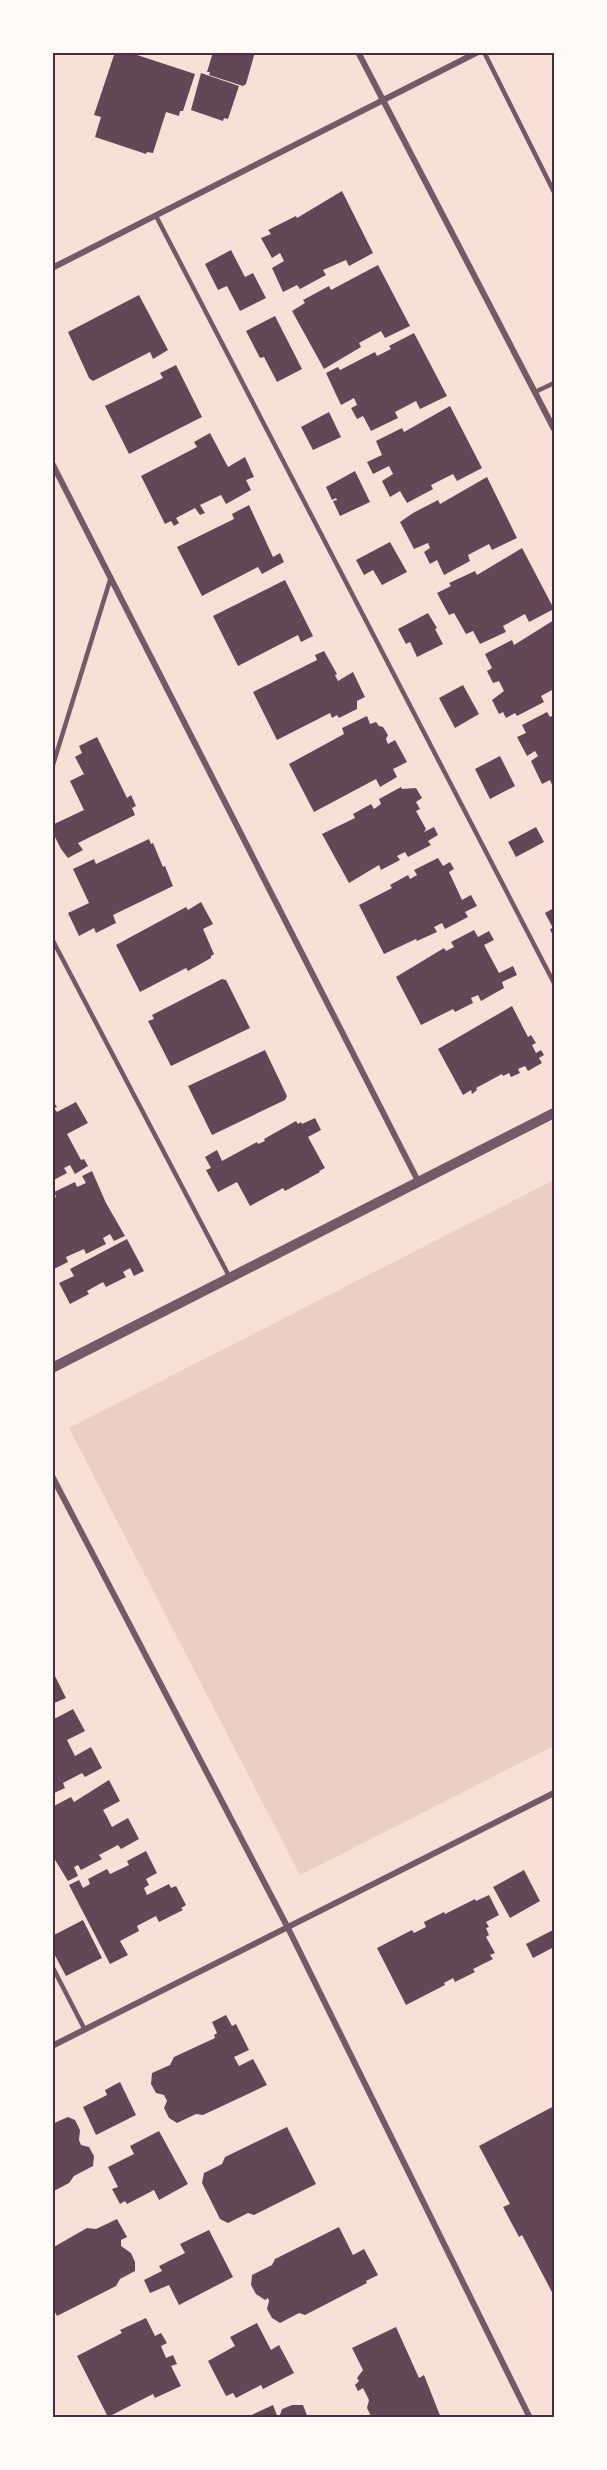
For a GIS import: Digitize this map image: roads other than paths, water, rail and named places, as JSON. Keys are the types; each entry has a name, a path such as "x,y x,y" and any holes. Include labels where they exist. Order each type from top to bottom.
{"street":[{"path":"358,52 381,100 555,429"},
{"path":"52,268 478,52"},
{"path":"52,463 418,1181"},
{"path":"52,1368 229,1276 555,1113"},
{"path":"52,1476 288,1928 530,2418"},
{"path":"52,2046 555,1793"}],"lane":[{"path":"484,52 555,192"},
{"path":"156,216 555,983"},
{"path":"535,392 555,383"},
{"path":"52,768 111,577"},
{"path":"52,939 229,1276"},
{"path":"52,1966 86,2030"}]}
